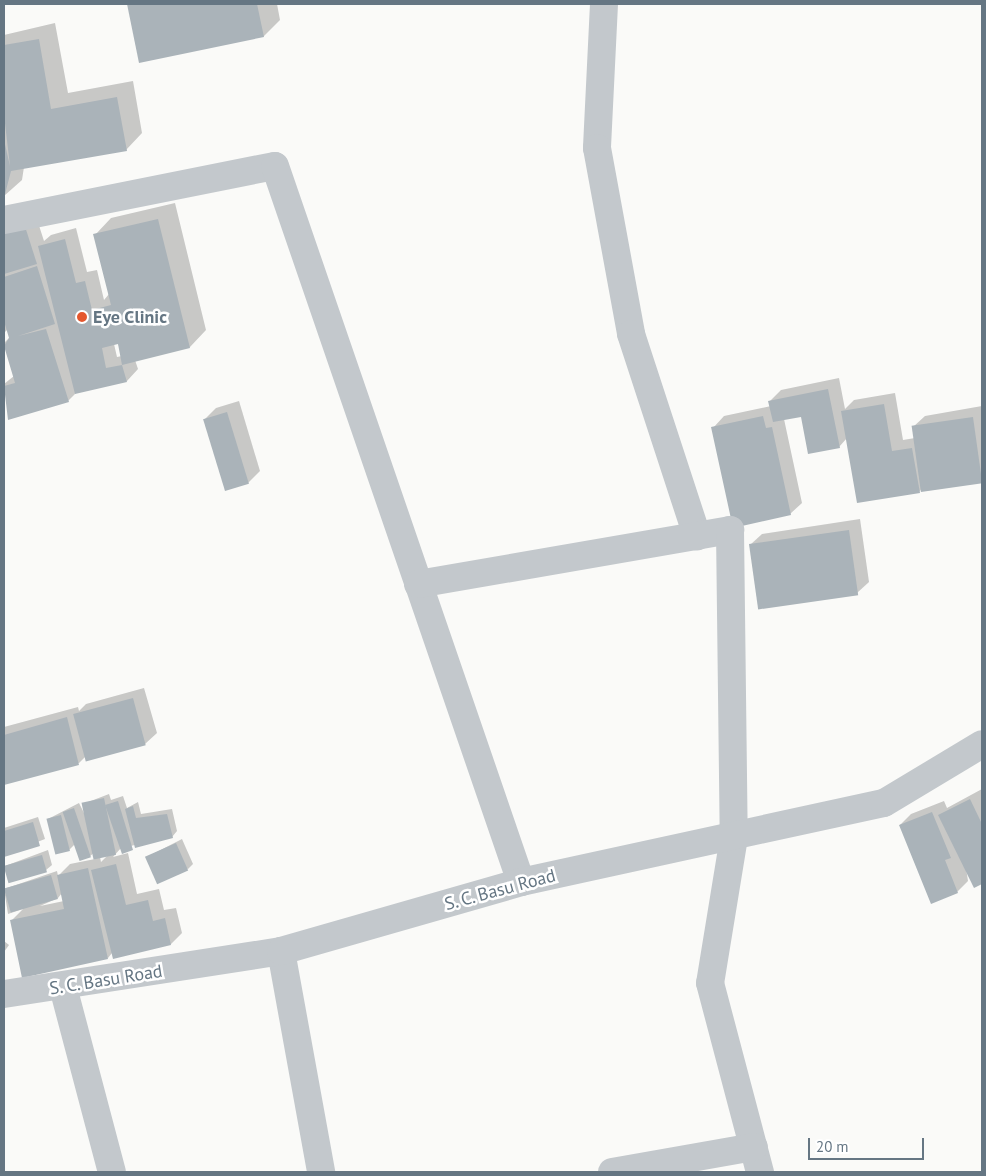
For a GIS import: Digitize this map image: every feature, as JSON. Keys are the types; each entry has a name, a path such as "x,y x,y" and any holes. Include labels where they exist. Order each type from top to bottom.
{"street":[{"path":"604,4 597,148 632,334 697,536"},
{"path":"4,220 274,166 521,882"},
{"path":"418,584 730,530 734,837 710,983 757,1160 612,1172"},
{"name":"S. C. Basu Road","path":"4,994 63,987 281,951 521,882 884,803 982,744"},
{"path":"281,951 321,1172"},
{"path":"63,987 112,1172"}],"building":[{"path":"127,4 257,4 264,37 139,63"},
{"path":"39,39 51,109 117,97 127,151 11,171 4,198 4,140 10,166 4,115 4,45"},
{"path":"22,217 37,264 4,274 4,224"},
{"path":"158,219 190,348 122,365 127,382 75,394 38,246 65,239 76,283 85,281 92,310 111,305 93,234","holes":["118,344 122,365 106,368 102,348"]},
{"path":"37,266 55,324 18,336 46,329 69,402 8,420 4,386 15,383 4,346 9,338 4,321 4,277"},
{"path":"828,389 840,448 808,454 801,417 773,422 768,401"},
{"path":"884,404 892,451 912,448 920,493 857,503 841,411"},
{"path":"227,412 249,484 225,491 203,419"},
{"path":"763,416 766,428 772,427 791,515 733,528 711,427"},
{"path":"973,417 982,483 921,492 912,426"},
{"path":"849,530 858,595 758,609 749,544"},
{"path":"133,698 146,745 86,761 73,714"},
{"path":"67,717 79,765 4,785 4,735"},
{"path":"104,798 116,855 94,860 82,803"},
{"path":"970,799 982,824 982,884 974,888 938,815"},
{"path":"118,801 133,850 122,854 105,805"},
{"path":"133,806 136,818 167,814 173,838 135,848 125,809"},
{"path":"74,808 91,857 80,861 63,812"},
{"path":"932,812 951,858 945,860 958,893 931,904 899,825"},
{"path":"61,815 70,851 55,855 46,819"},
{"path":"33,822 40,846 4,857 4,831"},
{"path":"176,843 188,870 157,884 145,857"},
{"path":"42,855 47,872 9,883 4,866"},
{"path":"116,864 126,905 148,900 153,921 165,918 171,945 113,959 91,870"},
{"path":"88,868 108,959 22,978 10,920 64,909 57,875"},
{"path":"51,875 58,899 11,913 4,888"}],"place":[{"name":"Eye Clinic","path":"82,317"}]}
